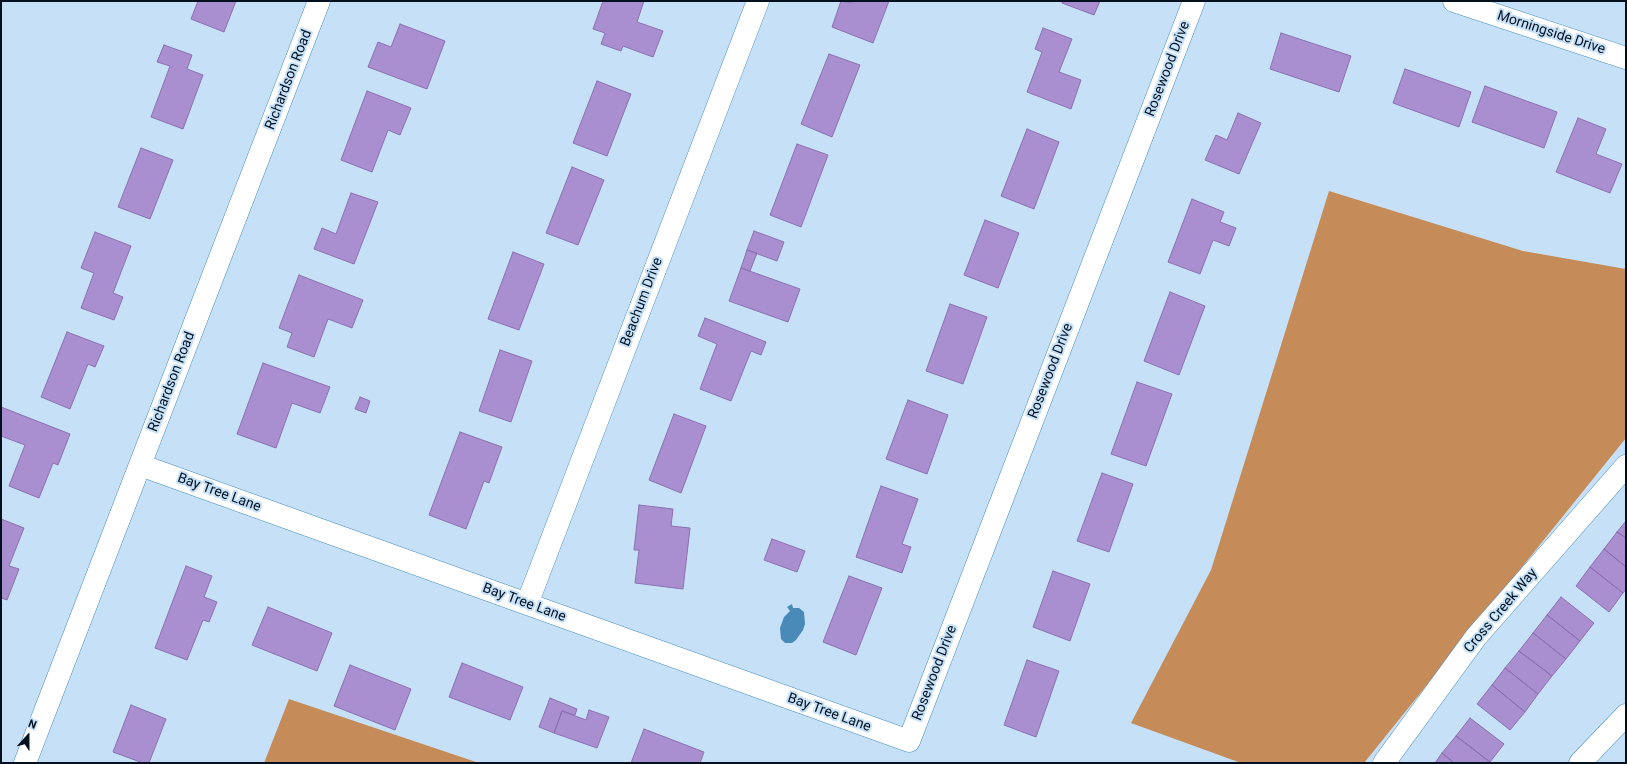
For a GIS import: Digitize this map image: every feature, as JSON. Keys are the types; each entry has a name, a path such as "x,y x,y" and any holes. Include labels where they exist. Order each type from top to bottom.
{"street":[{"name":"Richardson Road","path":"25,763 319,1"},
{"name":"Beachum Drive","path":"527,604 758,1"},
{"name":"Rosewood Drive","path":"908,741 1194,1"},
{"name":"Morningside Drive","path":"1454,1 1626,58"},
{"name":"Bay Tree Lane","path":"140,464 908,741"},
{"name":"Cross Creek Way","path":"1384,763 1476,637 1626,466"},
{"path":"1585,761 1626,715"}],"shaded area":[{"path":"1329,191 1523,251 1626,269 1626,438 1364,763 1241,763 1131,723 1211,570"},
{"path":"289,699 479,763 264,763"}],"water":[{"path":"792,604 793,608 799,608 804,612 805,624 796,640 792,643 785,643 781,639 780,628 784,617 790,611 787,607"}],"building":[{"path":"198,1 236,1 224,32 191,19"},
{"path":"603,1 644,1 637,22 663,31 653,57 623,46 621,51 601,44 605,33 593,29"},
{"path":"841,1 852,3 853,1 889,1 873,43 832,27"},
{"path":"1063,1 1100,1 1094,15 1062,3"},
{"path":"400,24 445,41 427,89 368,67 378,42 391,47"},
{"path":"1043,28 1072,39 1059,72 1081,80 1071,109 1027,92 1042,52 1035,49"},
{"path":"1281,33 1351,56 1339,92 1270,69"},
{"path":"164,45 192,55 187,69 203,75 183,129 151,117 170,66 157,62"},
{"path":"829,54 860,65 832,137 801,124"},
{"path":"1405,69 1471,92 1459,127 1393,103"},
{"path":"597,81 631,94 607,156 573,143"},
{"path":"1485,86 1557,112 1544,148 1472,122"},
{"path":"367,91 411,108 400,135 388,130 372,172 341,160"},
{"path":"1238,113 1261,123 1239,174 1205,160 1216,135 1227,140"},
{"path":"1578,118 1606,129 1596,154 1622,164 1610,193 1556,172"},
{"path":"1027,129 1059,142 1034,209 1001,196"},
{"path":"797,144 828,155 801,227 770,215"},
{"path":"141,148 173,160 150,219 118,207"},
{"path":"572,167 604,180 578,245 546,233"},
{"path":"351,193 378,202 354,264 314,249 322,228 336,234"},
{"path":"1192,199 1224,212 1220,222 1236,228 1229,246 1213,240 1200,274 1168,262"},
{"path":"985,220 1019,233 998,288 964,275"},
{"path":"754,231 784,242 777,261 747,250"},
{"path":"95,232 131,246 113,293 123,297 114,320 81,308 94,273 81,268"},
{"path":"747,250 757,253 750,271 741,268"},
{"path":"513,252 544,264 519,330 488,319"},
{"path":"741,268 800,289 788,322 729,301"},
{"path":"299,275 363,300 352,328 328,319 314,357 287,347 292,333 279,328"},
{"path":"1170,292 1205,306 1179,375 1144,361"},
{"path":"950,304 987,317 963,384 926,371"},
{"path":"705,318 766,342 761,355 751,351 731,401 700,389 717,344 698,336"},
{"path":"67,332 104,346 95,367 88,364 70,409 41,397"},
{"path":"500,350 532,361 511,422 479,411"},
{"path":"263,363 330,387 320,413 292,403 276,448 237,434"},
{"path":"1137,382 1172,394 1146,466 1111,454"},
{"path":"360,397 370,401 366,413 355,409"},
{"path":"908,400 948,415 927,474 886,459"},
{"path":"1,407 70,434 58,465 53,463 39,498 9,486 25,445 1,436"},
{"path":"674,414 706,426 681,493 649,480"},
{"path":"460,432 502,447 489,483 484,481 466,529 429,515"},
{"path":"1102,473 1133,484 1109,552 1077,541"},
{"path":"881,486 918,499 902,544 911,547 902,573 856,557"},
{"path":"639,505 673,509 671,526 690,528 683,589 635,583 639,550 634,550"},
{"path":"1,519 24,528 9,566 19,569 7,600 1,598"},
{"path":"1626,521 1626,538 1617,532"},
{"path":"1617,532 1626,538 1626,567 1604,549"},
{"path":"772,539 805,551 797,572 764,560"},
{"path":"1604,549 1626,567 1626,589 1623,593 1590,567"},
{"path":"186,566 212,576 204,597 217,602 209,622 203,620 187,660 155,648"},
{"path":"1590,567 1623,593 1609,612 1576,586"},
{"path":"1053,571 1090,584 1070,641 1033,627"},
{"path":"849,576 882,588 856,655 823,642"},
{"path":"1561,597 1594,623 1580,641 1547,615"},
{"path":"268,607 332,633 317,671 252,645"},
{"path":"1547,615 1580,641 1566,659 1533,633"},
{"path":"1533,633 1566,659 1552,676 1519,651"},
{"path":"1519,651 1552,676 1538,694 1505,668"},
{"path":"1027,660 1059,671 1036,737 1004,725"},
{"path":"462,663 523,687 510,720 449,697"},
{"path":"350,665 411,689 395,730 334,706"},
{"path":"1505,668 1538,694 1525,712 1492,685"},
{"path":"1492,685 1525,712 1510,730 1477,704"},
{"path":"550,698 577,709 575,715 562,711 554,733 539,727"},
{"path":"131,705 166,719 149,763 143,763 113,752"},
{"path":"589,710 609,717 597,748 554,733 562,711 586,720"},
{"path":"1470,718 1504,744 1490,762 1456,736"},
{"path":"644,729 704,752 700,763 631,763"},
{"path":"1456,736 1490,762 1454,763 1442,753"},
{"path":"1442,753 1454,763 1435,763"}]}
